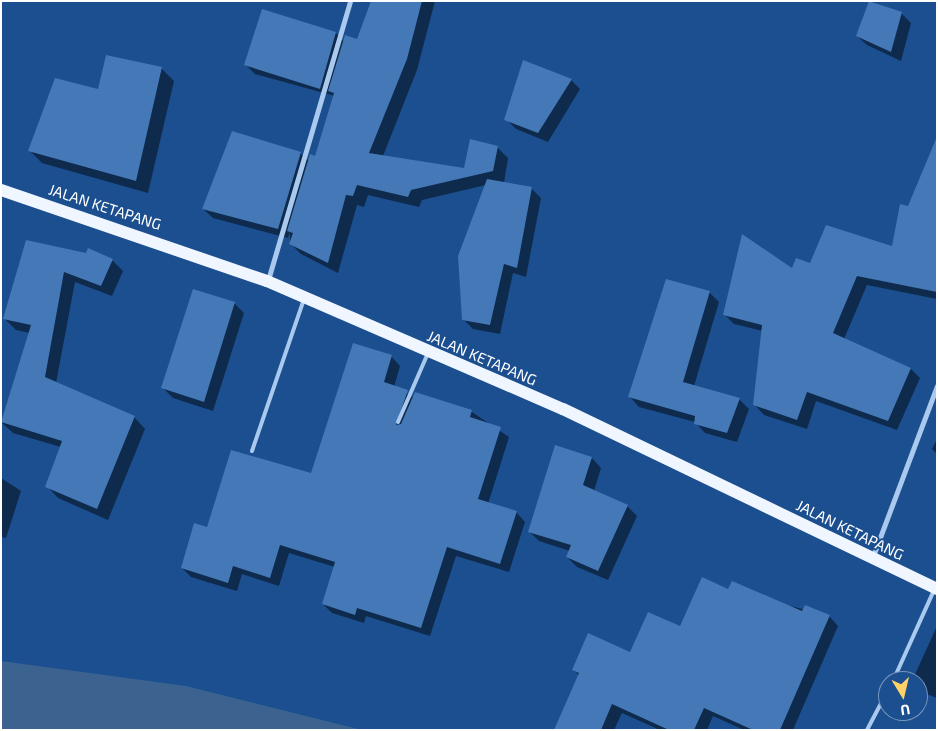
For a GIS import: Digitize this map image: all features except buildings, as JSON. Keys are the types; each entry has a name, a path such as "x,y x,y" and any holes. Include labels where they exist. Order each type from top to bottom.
{"main road":[{"name":"JALAN KETAPANG","path":"1,190 268,281 428,353 563,410 936,589"}],"street":[{"path":"268,281 350,1"},
{"path":"872,559 937,386"}],"lane":[{"path":"252,450 305,297"},
{"path":"398,422 428,353"},
{"path":"898,671 936,589"},
{"path":"867,730 878,709"}],"water":[{"path":"1,661 186,686 362,730 1,730"}]}
